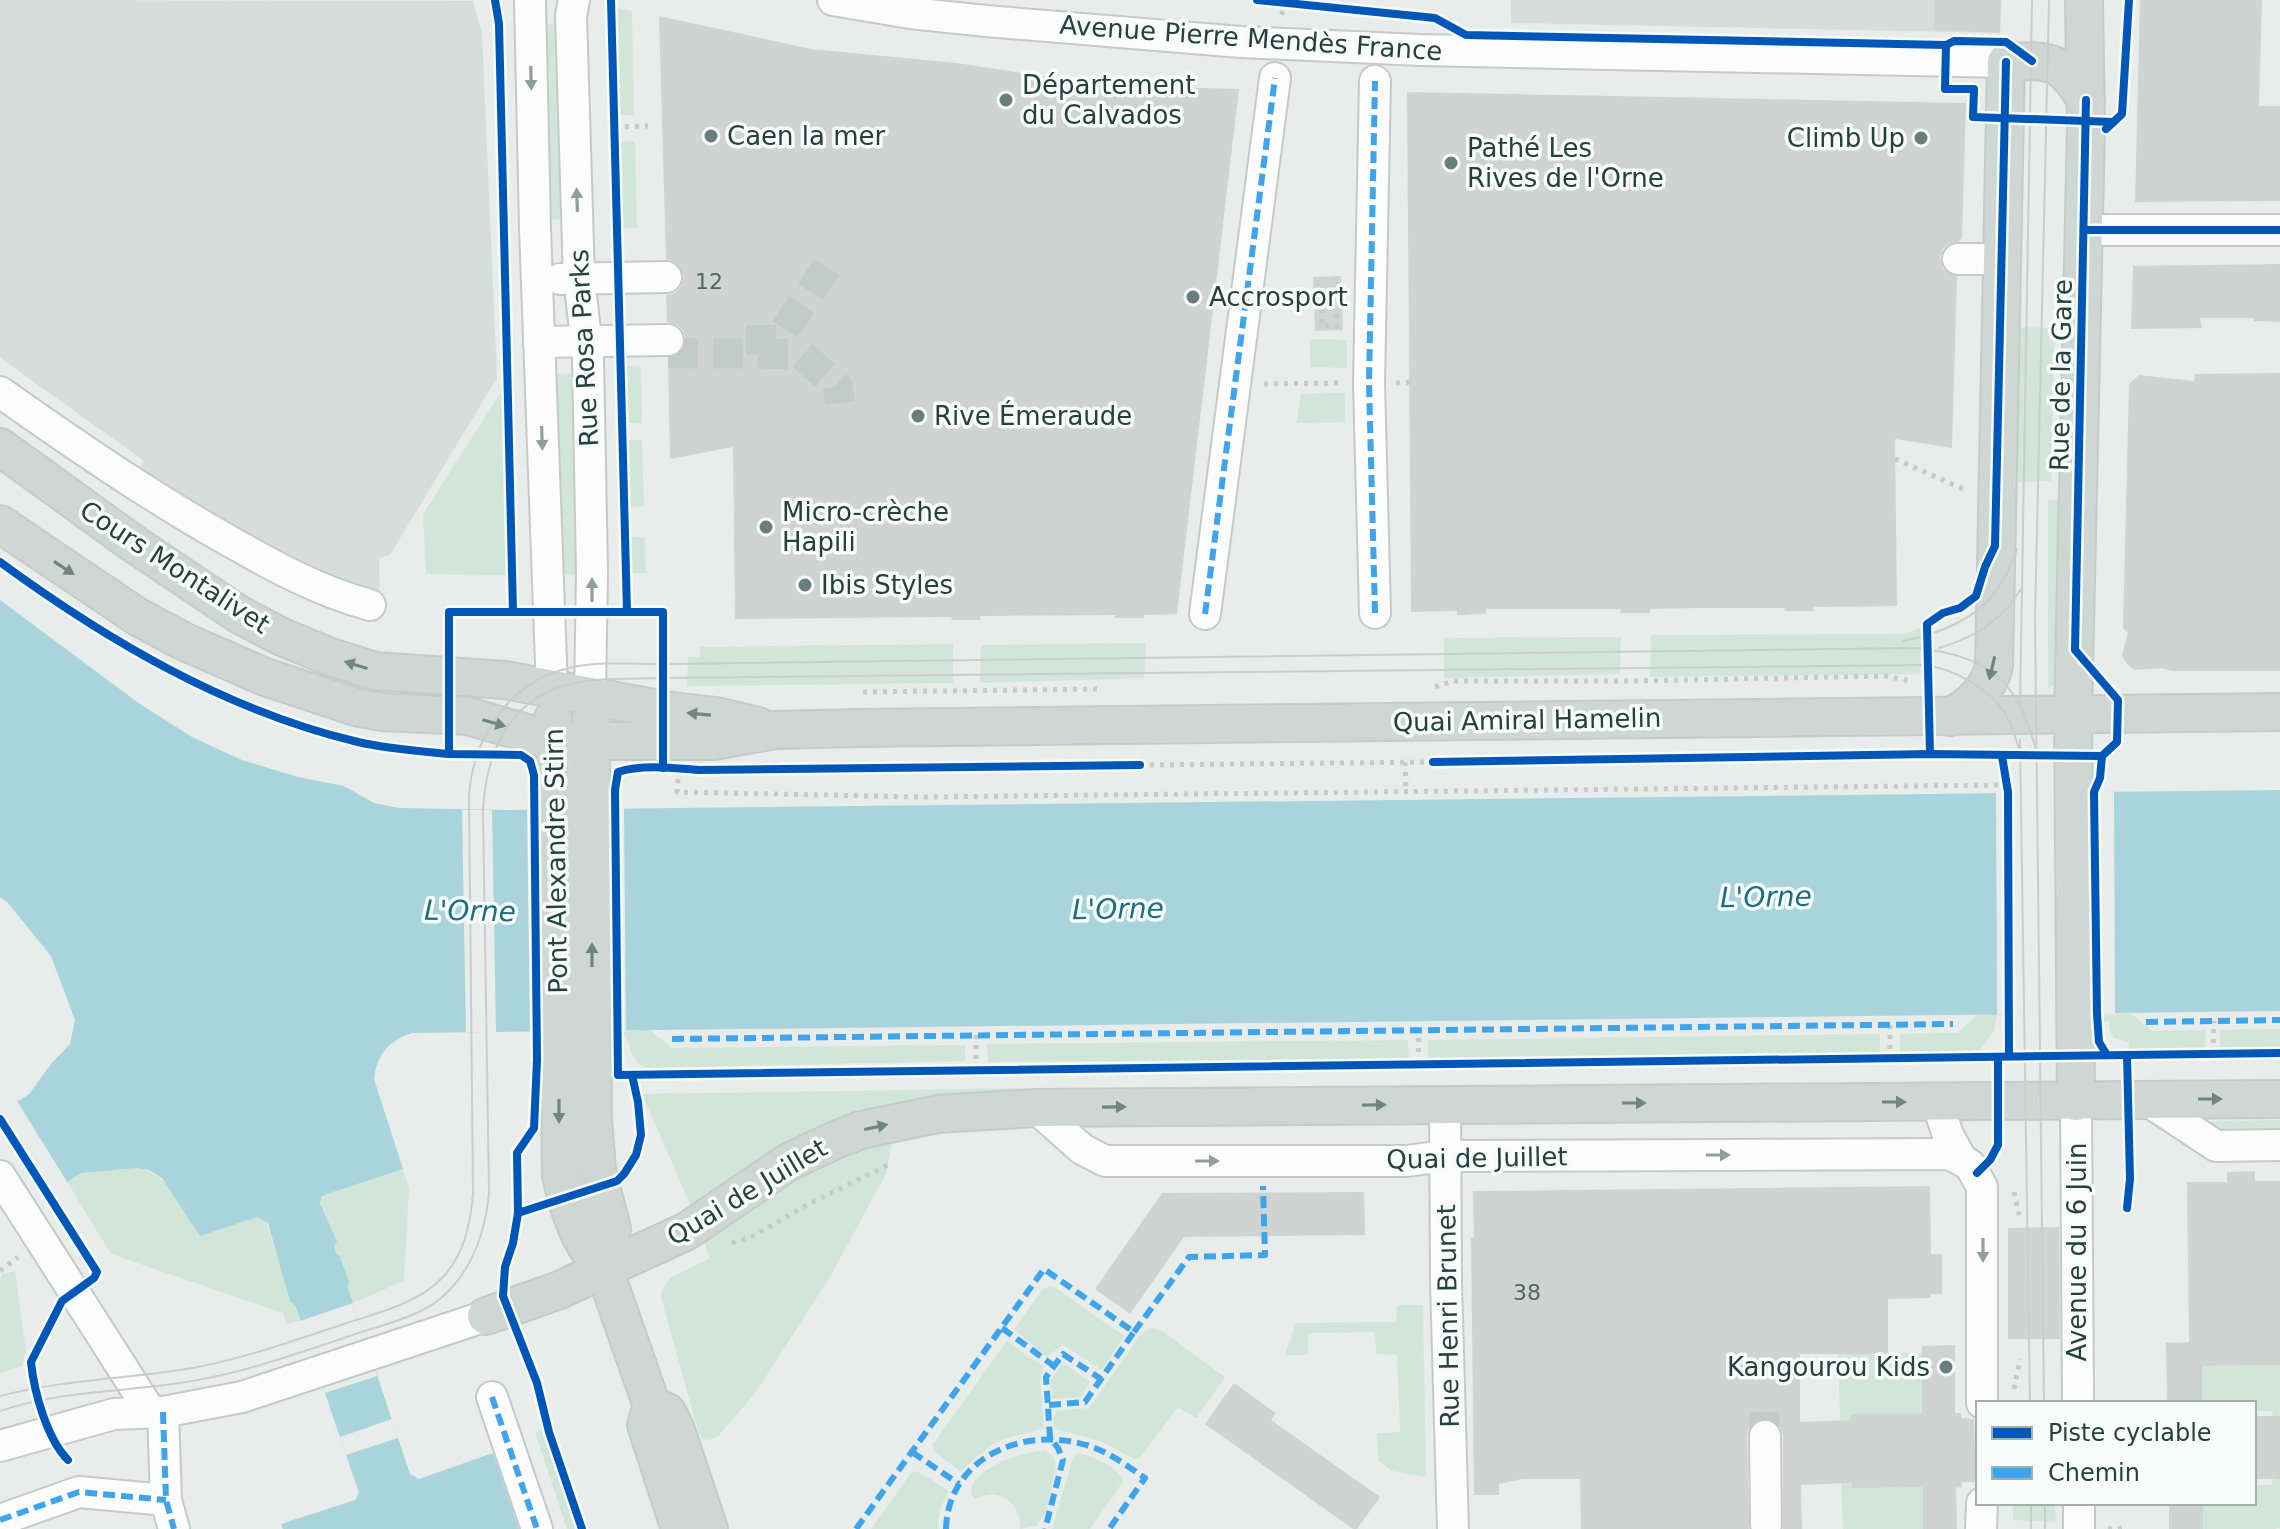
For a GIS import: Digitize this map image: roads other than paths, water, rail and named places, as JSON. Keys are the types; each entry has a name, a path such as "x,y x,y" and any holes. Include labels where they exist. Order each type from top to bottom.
{"main road":[{"name":"Rue de la Gare","path":"2048,60 2095,9"},
{"name":"Rue de la Gare","path":"2076,1102 2073,716 2086,100 2095,9"},
{"path":"1950,717 1983,689 1994,666 2006,62 2048,60 2074,80 2086,100"},
{"name":"Cours Montalivet","path":"2,454 240,615 305,647 375,671 505,680 552,690"},
{"name":"Cours Montalivet","path":"0,524 138,617 251,671 359,708 468,716 554,741"},
{"name":"Quai Amiral Hamelin","path":"552,690 716,716 775,730"},
{"name":"Pont Alexandre Stirn","path":"552,690 554,741 574,809"},
{"name":"Pont Alexandre Stirn","path":"590,696 591,743 574,809 575,1033 561,1175 565,1197 583,1241 589,1254 604,1269 659,1424"},
{"name":"Quai Amiral Hamelin","path":"554,741 714,741 775,730 2280,712"},
{"name":"Quai de Juillet","path":"486,1316 557,1291 687,1231 787,1163 835,1140 861,1130 938,1114 1036,1108 2280,1099"},
{"path":"659,1424 693,1483 709,1529"},
{"path":"659,1424 680,1529"}],"street":[{"name":"Rue Rosa Parks","path":"530,0 536,279 552,690"},
{"name":"Rue Rosa Parks","path":"574,0 571,16 579,278 588,349 592,573 590,696"},
{"name":"Avenue Pierre Mendès France","path":"833,0 910,13 986,21 1241,42 1420,50 2006,62"},
{"path":"1205,614 1275,78"},
{"path":"1375,81 1369,383 1375,613"},
{"path":"2084,230 2280,230"},
{"path":"1959,253 2002,254"},
{"path":"536,279 666,277"},
{"path":"539,351 668,347"},
{"name":"Cours Montalivet","path":"0,392 180,514 262,560 370,605"},
{"path":"2,454 33,416"},
{"path":"2145,1099 2216,1146 2280,1145"},
{"path":"1937,1102 1948,1135 1948,1156 1977,1173 1982,1187 1996,1401"},
{"name":"Avenue du 6 Juin","path":"2076,1102 2078,1401"},
{"name":"Rue Henri Brunet","path":"1445,1104 1453,1529"},
{"name":"Quai de Juillet","path":"1036,1108 1082,1149 1105,1161 1406,1161 1446,1156 1948,1156"},
{"path":"0,1176 157,1412 166,1500 174,1529"},
{"path":"0,1446 114,1414 219,1404 486,1316"},
{"path":"492,1397 537,1529"},
{"path":"1765,1436 1766,1524"},
{"path":"0,1520 79,1492 166,1500"},
{"path":"1981,1529 1982,1505"},
{"path":"2079,1505 2079,1529"}],"water":[{"name":"L'Orne","path":"0,600 140,704 192,737 242,760 298,777 344,786 374,803 399,808 506,810 2280,790 2280,1011 412,1033 386,1050 378,1063 374,1079 403,1169 327,1194 320,1203 337,1242 334,1246 336,1253 342,1257 348,1288 410,1474 419,1479 493,1453 519,1529 283,1529 281,1524 355,1500 359,1493 295,1305 290,1301 268,1223 257,1217 200,1236 162,1178 149,1170 137,1168 81,1173 0,1226 0,1113 29,1094 70,1044 75,1020 51,956 0,897"}],"tunnel":[{"path":"746,340 778,340 827,267"},
{"path":"668,353 801,354 838,387 840,403"},
{"path":"1764,1412 1765,1436"}],"tram line":[{"path":"2020,704 2032,0"},
{"path":"2044,1401 2035,618 2049,0"},
{"path":"1903,641 1942,630 1974,613 1999,587 2017,549"},
{"path":"1939,648 1986,627 2005,611 2021,589"},
{"path":"0,1396 49,1386 193,1368 253,1354 400,1305 434,1286 443,1277 456,1259 465,1238 473,1193 469,796 472,774 487,733 512,699 548,675 569,668 616,663 1920,648 1966,658 1998,677 2020,707 2036,750"},
{"path":"0,1411 44,1399 201,1380 263,1364 419,1312 449,1291 460,1277 470,1262 483,1228 489,1192 485,789 496,749 517,715 550,691 571,684 605,679 663,678 1925,665 1959,675 1990,696 2007,717 2019,749"},
{"path":"2020,740 2030,1401"},
{"path":"2031,1505 2031,1529"},
{"path":"2045,1505 2045,1529"}],"place":[{"name":"Département du Calvados","path":"1006,100"},
{"name":"Caen la mer","path":"711,136"},
{"name":"Climb Up","path":"1921,138"},
{"name":"Pathé Les Rives de l'Orne","path":"1451,163"},
{"name":"Accrosport","path":"1193,297"},
{"name":"Rive Émeraude","path":"918,416"},
{"name":"Micro-crèche Hapili","path":"766,527"},
{"name":"Ibis Styles","path":"805,585"},
{"name":"Kangourou Kids","path":"1946,1367"}]}
